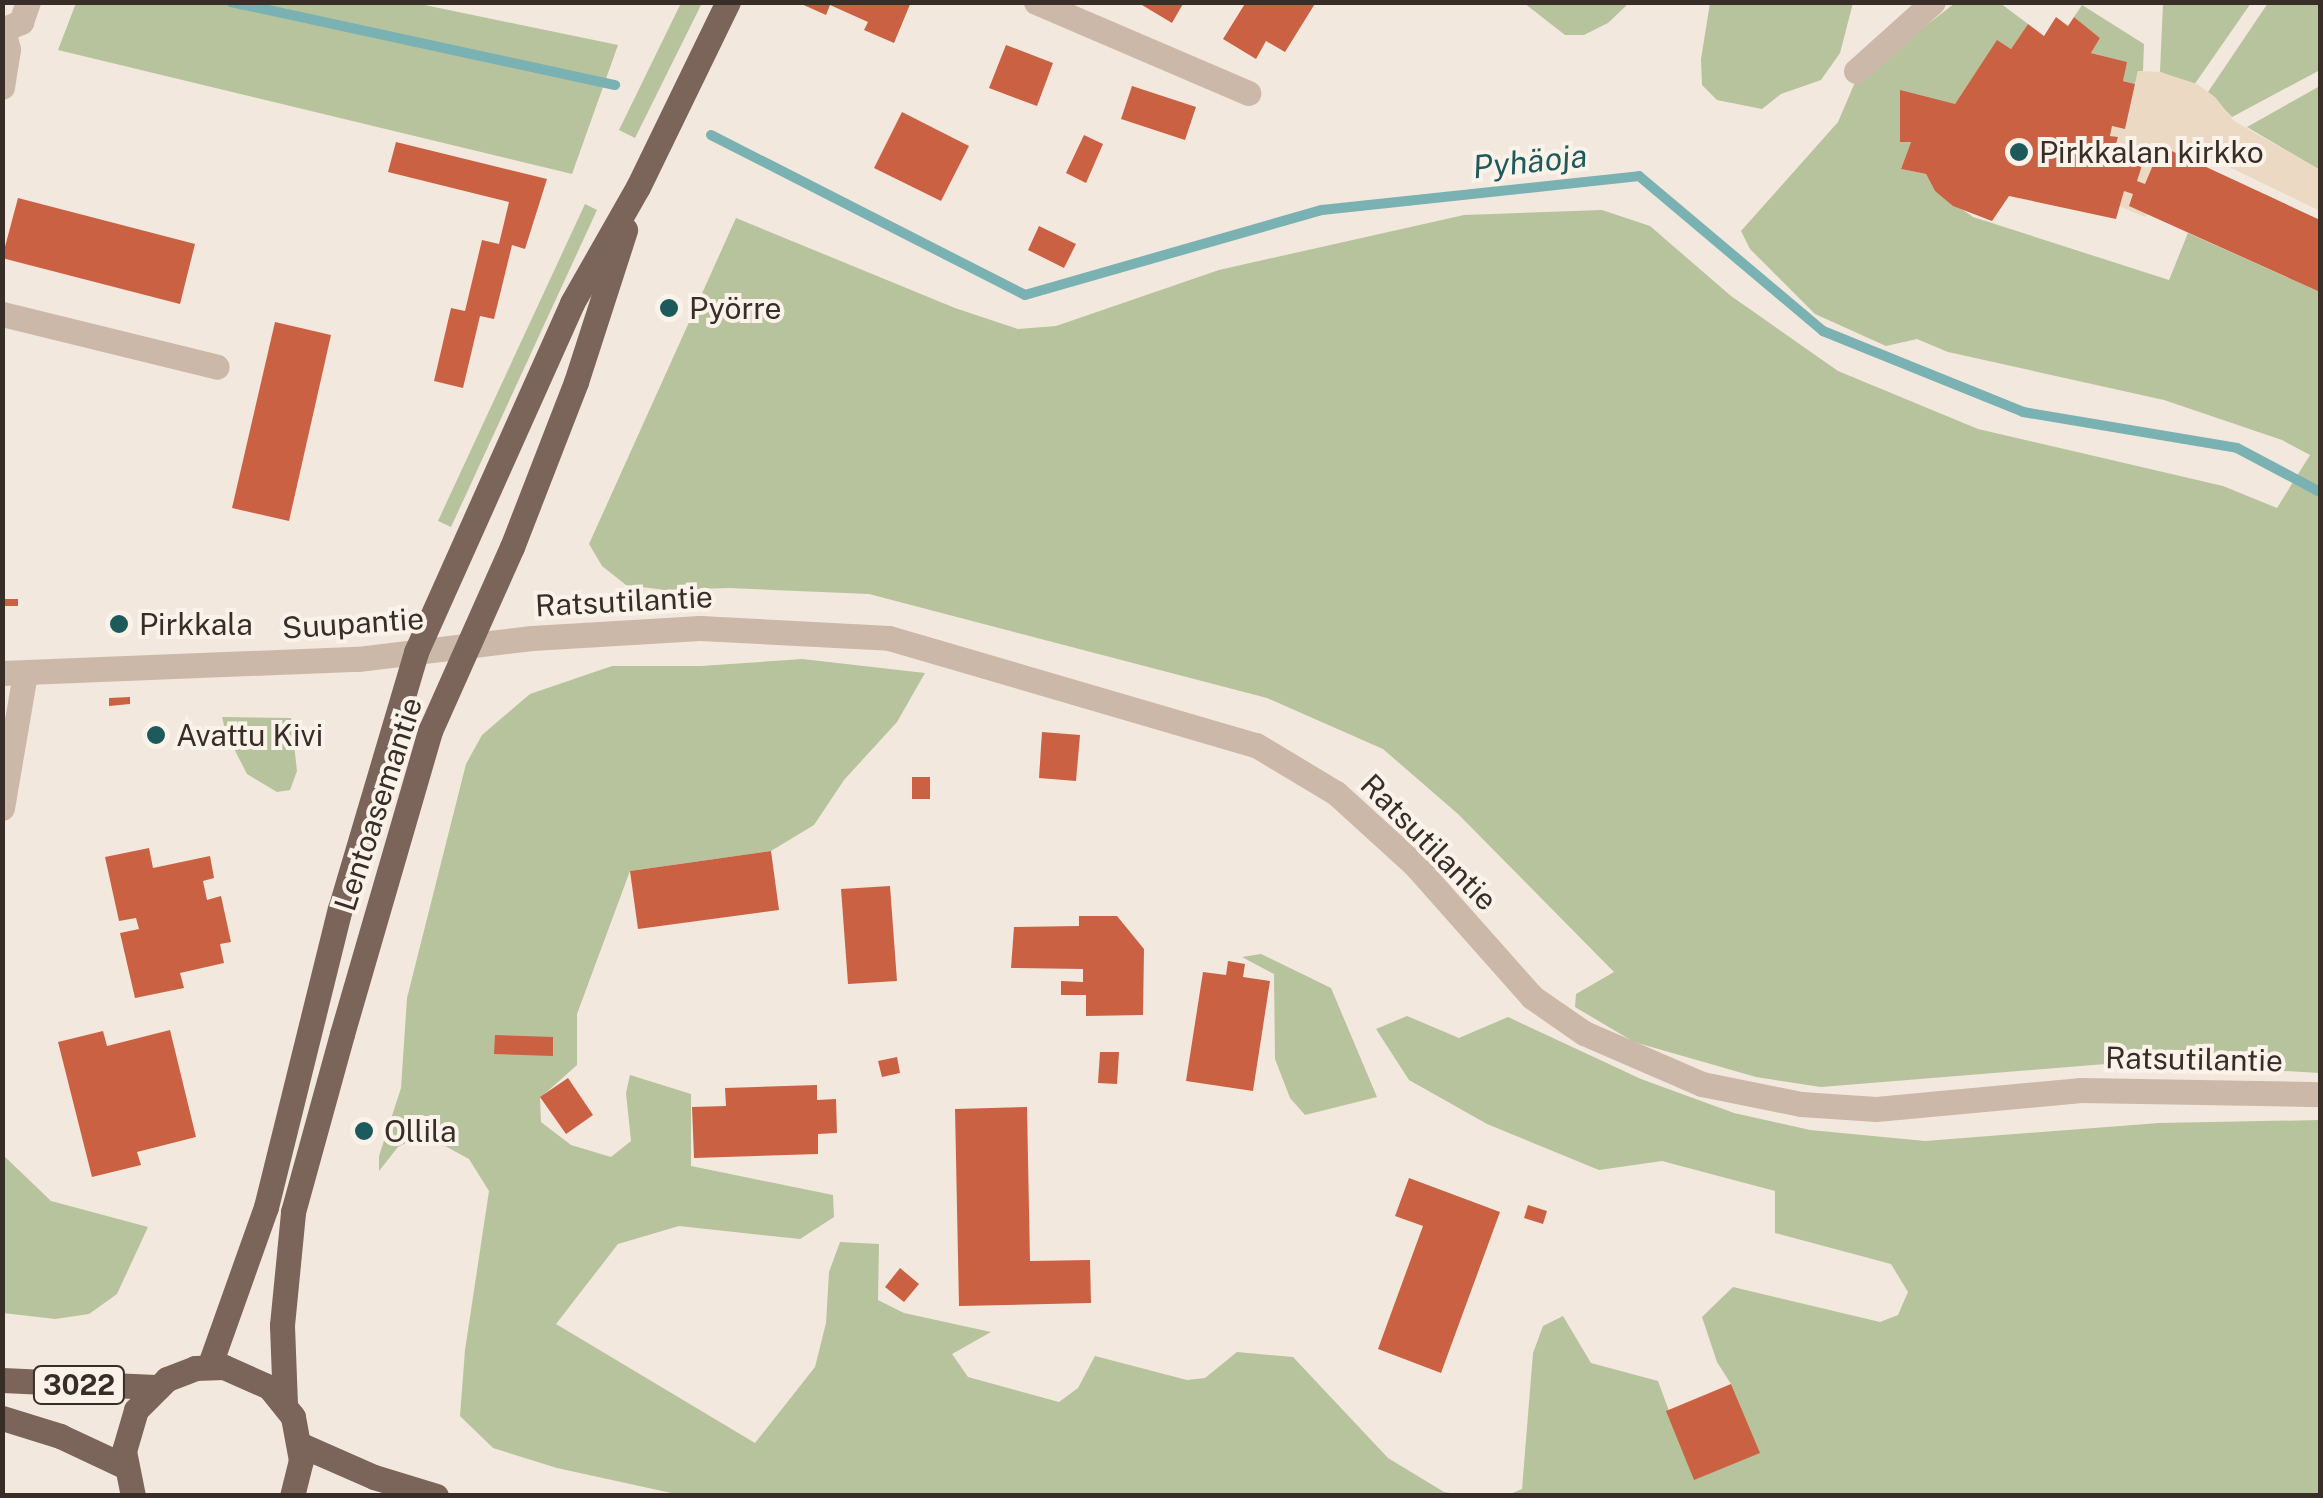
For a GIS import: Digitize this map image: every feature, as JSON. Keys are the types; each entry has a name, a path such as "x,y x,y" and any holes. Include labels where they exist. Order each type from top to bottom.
{"main road":[{"name":"Lentoasemantie","path":"209,1367 266,1208 340,909 416,652 572,303 638,187 728,2"},
{"name":"Lentoasemantie","path":"301,1445 286,1404 283,1311 293,1212 430,731 576,382 638,187"},
{"path":"209,1367 252,1376 286,1404"},
{"name":"3022","path":"133,1496 124,1466 130,1422 155,1387 180,1372 209,1367"},
{"name":"3022","path":"2,1380 155,1387"},
{"name":"3022","path":"2,1418 60,1436 124,1466"},
{"path":"292,1496 300,1474 301,1445 374,1477 436,1496"}],"street":[{"path":"2,87 8,49 3,30 21,22 28,2"},
{"path":"1036,2 1248,92"},
{"path":"1856,70 1933,2"},
{"path":"2,314 217,367"},
{"name":"Ratsutilantie","path":"469,644 700,628 889,638 1256,745 1336,794 1415,865 1532,997 1584,1033 1642,1062 1754,1097 1876,1109 2082,1090 2320,1094"},
{"name":"Suupantie","path":"14,673 358,658 469,644"},
{"path":"2,808 14,673"}],"green space":[{"path":"1710,2 1853,3 1840,53 1821,80 1781,94 1762,109 1717,100 1702,85 1701,59"},
{"path":"76,3 415,3 618,45 572,174 58,50"},
{"path":"681,3 702,3 635,138 619,130"},
{"path":"1524,3 1629,3 1608,23 1584,35 1565,35"},
{"path":"1955,3 2000,3 2028,24 2011,49 1997,41 1955,104 1901,142 1911,142 1901,169 1926,174 1935,191 1973,217 2169,280 2188,233 2320,292 2320,1073 2130,1062 1821,1087 1756,1077 1634,1042 1575,1007 1576,994 1614,972 1458,814 1383,749 1267,698 869,594 730,588 665,590 626,585 602,566 589,544 736,218 955,308 1018,329 1056,326 1219,270 1464,215 1602,210 1650,226 1731,296 1838,371 1978,429 2223,486 2277,508 2310,455 2282,440 2164,400 1948,352 1917,339 1886,346 1815,314 1750,249 1741,231 1838,122 1856,80"},
{"path":"2163,3 2251,3 2194,85 2160,72"},
{"path":"2268,3 2320,3 2320,70 2232,117 2208,92"},
{"path":"2082,5 2144,44 2143,71 2138,71 2135,84 2123,81 2126,62 2091,53 2100,38 2074,17"},
{"path":"2320,86 2320,170 2247,127"},
{"path":"585,204 597,210 451,527 438,521"},
{"path":"802,659 925,673 897,722 844,780 814,825 771,851 630,871 577,1014 577,1065 540,1098 541,1122 571,1145 611,1157 631,1141 626,1093 630,1075 691,1094 691,1166 833,1195 834,1217 800,1239 679,1226 618,1244 556,1324 755,1443 815,1367 826,1323 829,1272 840,1242 879,1244 878,1300 904,1313 991,1332 952,1354 968,1377 1059,1402 1078,1388 1095,1356 1187,1380 1205,1378 1237,1352 1293,1357 1388,1458 1444,1492 1463,1495 685,1496 557,1468 493,1448 460,1416 465,1350 489,1191 469,1159 423,1134 398,1147 379,1171 379,1156 401,1088 407,998 466,764 482,735 530,694 612,666 701,666"},
{"path":"222,717 291,718 297,771 290,790 277,792 247,774"},
{"path":"1261,954 1331,988 1377,1097 1305,1115 1290,1098 1275,1059 1274,974 1242,957"},
{"path":"1407,1016 1459,1038 1508,1017 1641,1079 1734,1113 1810,1130 1925,1141 2159,1123 2320,1120 2320,1495 1508,1495 1522,1489 1533,1353 1543,1326 1563,1316 1591,1363 1658,1381 1694,1479 1759,1453 1731,1384 1717,1362 1702,1317 1733,1287 1880,1322 1898,1315 1908,1292 1891,1264 1775,1233 1775,1191 1662,1161 1599,1170 1487,1124 1409,1080 1376,1029"},
{"path":"2,1154 51,1201 148,1227 117,1294 89,1314 55,1319 3,1313"}],"shaded area":[{"path":"2138,71 2160,72 2197,84 2215,97 2234,121 2320,170 2320,211 2190,148 2170,190 2145,217 2117,205 2110,163 2117,138 2111,135 2112,126 2125,129"}],"building":[{"path":"797,2 911,2 894,43 864,30 868,22 830,5 826,15"},
{"path":"1137,2 1184,2 1172,23"},
{"path":"1246,2 1316,2 1285,52 1266,41 1256,59 1223,39"},
{"name":"Pirkkalan kirkko","path":"2056,17 2068,26 2074,17 2100,38 2091,53 2127,62 2123,81 2135,84 2125,129 2112,126 2110,136 2118,137 2115,147 2145,156 2137,181 2145,184 2161,146 2320,220 2320,292 2129,206 2133,194 2124,191 2116,219 2009,196 1992,221 1953,206 1935,191 1926,174 1901,169 1911,142 1900,142 1900,90 1955,104 1997,40 2011,49 2028,24 2044,36"},
{"path":"1006,45 1053,63 1037,106 989,88"},
{"path":"1132,86 1196,107 1185,140 1121,119"},
{"path":"902,112 969,146 941,201 874,168"},
{"path":"1084,135 1103,144 1086,183 1066,173"},
{"path":"396,142 547,179 525,249 512,245 494,319 480,316 463,388 434,381 451,308 465,311 482,240 499,244 509,202 388,172"},
{"path":"18,198 195,244 180,304 2,258"},
{"path":"1039,226 1076,244 1064,268 1028,250"},
{"path":"275,322 331,335 289,521 232,508"},
{"path":"2,599 18,599 18,606 2,606"},
{"path":"130,697 130,704 109,706 109,698"},
{"path":"1042,732 1080,735 1076,781 1039,778"},
{"path":"912,777 930,777 930,799 912,799"},
{"path":"149,848 153,868 210,856 214,878 203,881 207,900 221,896 231,942 220,944 224,963 180,973 184,988 135,998 120,933 139,929 136,918 119,921 105,857"},
{"path":"771,851 779,910 638,929 630,871"},
{"path":"890,886 897,981 848,984 841,889"},
{"path":"1079,916 1117,916 1144,949 1143,1015 1086,1016 1086,995 1061,995 1061,981 1083,982 1083,969 1011,968 1014,927 1079,926"},
{"path":"1228,961 1245,964 1243,977 1270,981 1253,1091 1186,1081 1203,972 1226,975"},
{"path":"170,1030 196,1137 137,1152 141,1165 92,1177 58,1042 103,1031 107,1046"},
{"path":"495,1035 553,1037 553,1056 494,1054"},
{"path":"1100,1052 1119,1052 1117,1084 1098,1083"},
{"path":"897,1057 900,1073 882,1077 878,1061"},
{"path":"568,1078 593,1115 566,1134 540,1097"},
{"path":"817,1085 817,1100 836,1099 837,1133 818,1134 818,1154 694,1158 692,1107 726,1106 725,1088"},
{"path":"1027,1107 1030,1261 1090,1260 1091,1303 959,1306 955,1109"},
{"path":"1409,1178 1500,1212 1441,1373 1378,1349 1423,1226 1395,1216"},
{"path":"1528,1205 1547,1211 1543,1224 1524,1218"},
{"path":"900,1268 919,1284 904,1302 885,1287"},
{"path":"1731,1384 1760,1453 1694,1480 1666,1411"}],"waterway":[{"name":"Pyhäoja","path":"231,2 615,85"},
{"name":"Pyhäoja","path":"711,135 1025,295 1322,210 1639,176 1823,331 2023,412 2237,448 2320,492"}],"place":[{"name":"Pirkkalan kirkko","path":"2019,152"},
{"name":"Pyörre","path":"669,308"},
{"name":"Pirkkala","path":"119,624"},
{"name":"Avattu Kivi","path":"156,735"},
{"name":"Ollila","path":"364,1131"}]}
